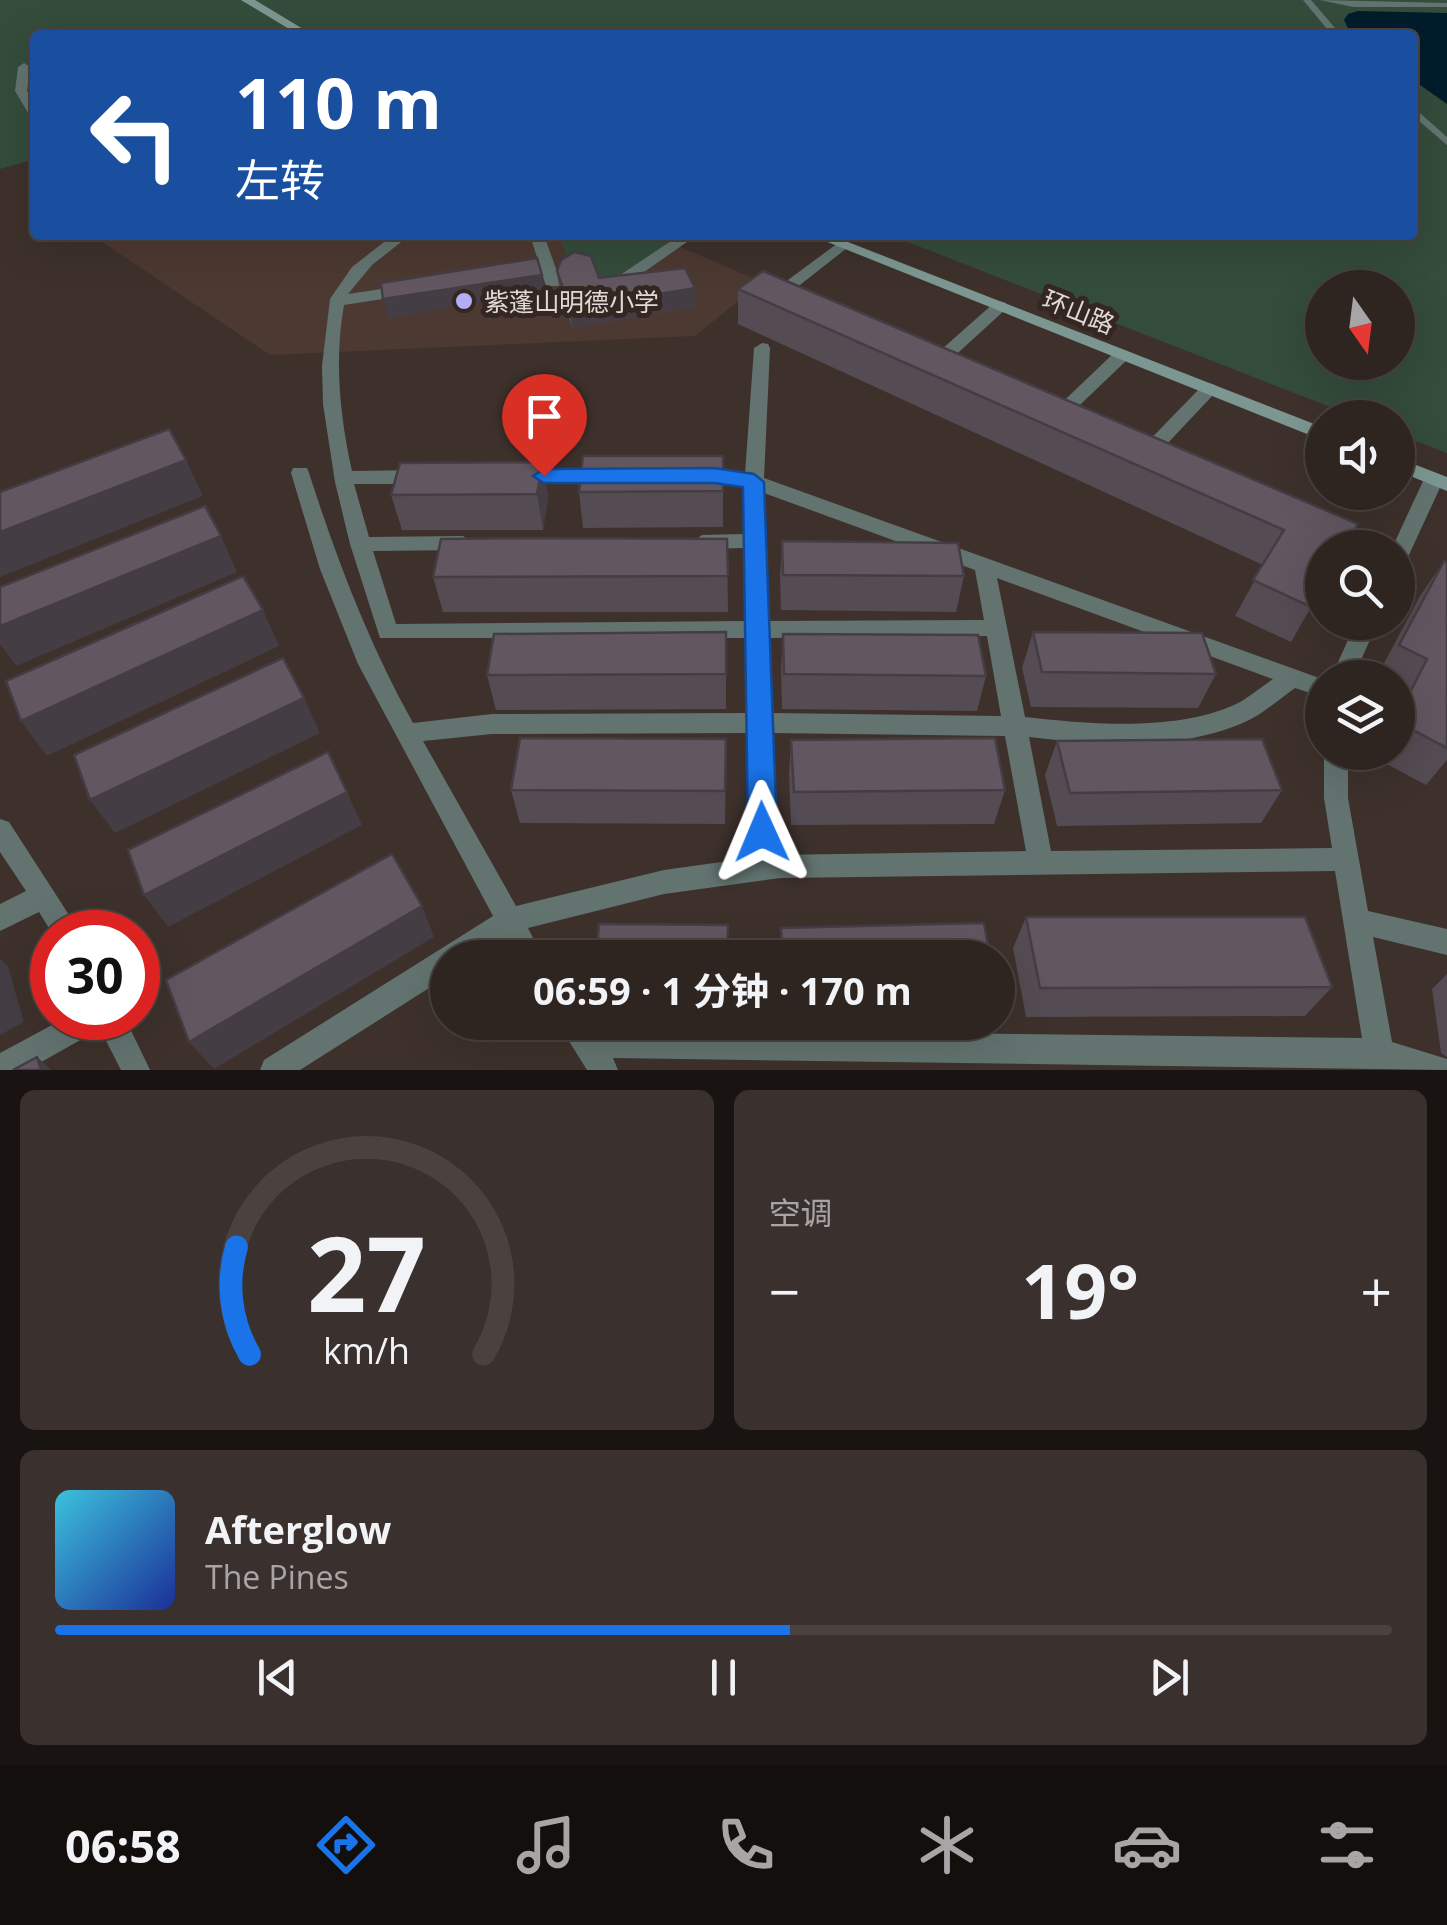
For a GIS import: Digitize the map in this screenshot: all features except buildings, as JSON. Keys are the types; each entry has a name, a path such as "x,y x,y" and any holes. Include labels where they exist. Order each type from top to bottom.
{"main road":[{"path":"247,0 298,30"},
{"name":"环山路","path":"830,240 1305,427"},
{"path":"1415,471 1440,481"}],"street":[{"path":"24,67 21,91 30,105"},
{"path":"394,240 374,252 337,301 330,353 337,435 360,544 388,632 996,628"},
{"path":"529,270 550,275 539,240"},
{"path":"608,290 683,240"},
{"path":"788,308 770,300 842,245"},
{"path":"337,301 433,286"},
{"path":"929,369 1000,306"},
{"path":"762,348 754,482 763,868"},
{"path":"1052,422 1122,355"},
{"path":"1141,461 1209,389"},
{"path":"300,473 330,569 356,632 521,940"},
{"path":"504,476 622,475"},
{"path":"678,475 754,482 1305,682"},
{"path":"347,478 445,477"},
{"path":"1413,530 1440,481"},
{"path":"676,542 755,541"},
{"path":"360,544 478,543"},
{"path":"984,566 1041,862"},
{"path":"407,733 492,724 760,723 1015,726 1070,732 1184,731 1243,712 1292,678"},
{"path":"1336,770 1336,798 1381,1062"},
{"path":"0,830 52,910"},
{"path":"480,940 511,920 664,882 763,868 1346,859"},
{"path":"0,918 43,896"},
{"path":"1357,921 1447,942"},
{"path":"274,1070 430,972"},
{"path":"0,1069 52,1040"},
{"path":"121,1040 136,1070"},
{"path":"583,1040 604,1070"},
{"path":"772,1040 1381,1062 1438,1070"}],"lane":[{"path":"1307,0 1333,30"},
{"path":"1324,0 1352,5 1447,6"},
{"path":"1418,115 1447,142"}],"shaded area":[{"name":"紫蓬山明德小学","path":"99,240 664,240 762,282 695,336 270,355"}],"green space":[{"path":"0,0 1447,0 1447,453 1415,441 1415,400 1312,400 903,240 1418,240 1418,30 30,30 30,160 0,169"},
{"path":"561,240 661,240 670,244 600,286 573,273"}],"water":[{"path":"1447,13 1447,104 1418,84 1418,30 1349,30 1344,20 1348,14"}],"place":[{"name":"紫蓬山明德小学","path":"464,301"}],"route":[{"path":"544,476 714,476 754,482 762,832"}]}
